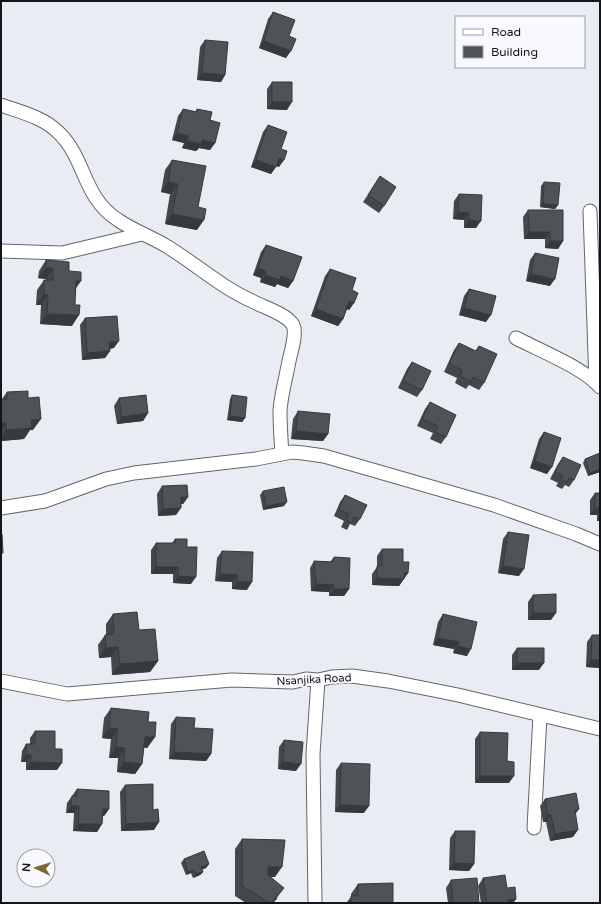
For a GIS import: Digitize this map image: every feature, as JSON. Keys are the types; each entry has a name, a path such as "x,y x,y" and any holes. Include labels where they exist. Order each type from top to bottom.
{"street":[{"path":"1,105 40,120 58,132 64,138 76,159 90,190 104,210 118,221 166,246 230,291 283,316 292,324 294,328 293,342 282,393 280,411 282,454"},
{"path":"590,211 598,385"},
{"path":"1,251 62,253 142,234"},
{"path":"516,338 572,366 598,385"},
{"path":"1,508 45,501 106,479 134,473 256,459 282,454 303,453 324,456 368,470 449,491 494,505 600,544"},
{"name":"Nsanjika Road","path":"1,681 67,694 232,680 294,682 306,679 318,680 332,677 352,676 371,678 458,695 600,729"},
{"path":"315,903 313,754 318,680"},
{"path":"534,828 540,715"}],"building":[{"path":"273,12 295,20 289,36 296,39 291,51 264,41"},
{"path":"205,40 228,42 225,75 202,73"},
{"path":"272,82 292,82 292,102 272,102"},
{"path":"183,109 197,112 197,109 212,112 210,120 220,123 215,143 202,140 201,144 187,141 189,136 177,133"},
{"path":"268,125 287,132 281,149 287,151 284,160 279,158 276,167 256,160"},
{"path":"172,160 206,166 198,207 206,209 204,220 172,214 178,184 168,182"},
{"path":"380,176 396,187 384,206 368,195"},
{"path":"544,182 560,183 558,205 543,204"},
{"path":"459,194 482,195 481,221 469,220 469,213 458,212"},
{"path":"528,210 563,210 563,241 550,241 550,232 529,232"},
{"path":"266,245 302,257 293,281 281,276 280,280 265,275 266,271 258,268"},
{"path":"535,253 559,258 555,279 531,274"},
{"path":"46,260 69,262 69,271 81,272 81,281 76,281 75,305 80,305 79,315 47,314 48,295 44,295 44,280 53,280 53,268 46,268"},
{"path":"330,269 356,278 352,290 358,293 354,303 349,301 343,319 316,309"},
{"path":"469,289 496,296 491,315 464,308"},
{"path":"117,316 119,341 109,342 110,351 87,353 85,318"},
{"path":"459,343 476,351 479,346 497,354 484,383 473,377 471,382 460,376 462,370 449,364"},
{"path":"412,362 431,371 422,390 403,381"},
{"path":"28,391 28,398 39,397 41,419 31,420 32,428 6,430 6,423 1,423 1,400 7,399 7,392"},
{"path":"146,395 148,413 122,417 119,398"},
{"path":"232,395 247,397 245,418 230,416"},
{"path":"430,402 456,415 446,437 435,432 438,426 422,419"},
{"path":"298,411 330,414 328,434 296,431"},
{"path":"544,432 561,438 552,467 535,461"},
{"path":"600,453 600,469 590,473 585,459"},
{"path":"563,457 581,465 574,480 569,478 567,482 561,479 563,476 555,472"},
{"path":"187,485 188,497 181,497 181,508 163,509 162,486"},
{"path":"284,487 287,502 266,506 263,491"},
{"path":"595,493 600,493 600,508 595,508"},
{"path":"345,495 367,505 360,519 354,517 352,523 346,520 349,514 339,509"},
{"path":"508,532 529,535 524,569 503,566"},
{"path":"2,534 3,553 1,553"},
{"path":"175,539 187,539 187,547 197,547 196,577 178,576 178,567 156,567 156,543 175,543"},
{"path":"382,549 403,549 403,562 409,562 408,573 404,573 404,579 377,578 377,566 382,566"},
{"path":"222,551 253,552 252,582 237,582 237,575 220,574"},
{"path":"334,557 350,558 349,589 334,589 334,585 316,584 314,561 333,562"},
{"path":"556,594 556,613 533,613 533,595"},
{"path":"137,612 139,630 155,629 158,661 120,664 118,647 106,648 105,635 114,634 113,614"},
{"path":"443,614 477,622 471,649 458,646 459,642 438,638"},
{"path":"592,635 600,635 600,660 591,660"},
{"path":"517,648 544,648 544,663 517,663"},
{"path":"111,708 149,712 148,722 156,722 155,737 145,737 142,764 124,762 125,748 116,747 118,729 109,728"},
{"path":"176,717 195,718 194,728 213,729 211,754 174,752"},
{"path":"35,731 55,731 55,749 62,749 62,763 31,762 31,755 26,754 26,744 35,744"},
{"path":"480,732 508,733 507,761 514,762 514,776 480,776"},
{"path":"284,740 303,742 301,764 283,762"},
{"path":"341,763 370,764 369,806 340,805"},
{"path":"153,784 153,810 158,809 159,822 126,824 125,785"},
{"path":"77,789 109,791 109,809 103,809 102,824 78,824 79,806 71,806 72,796 77,796"},
{"path":"576,793 579,809 575,810 578,830 555,834 551,815 548,815 545,799"},
{"path":"455,831 475,831 474,864 454,863"},
{"path":"242,839 285,840 282,867 268,867 268,875 284,888 271,903 242,886"},
{"path":"204,851 209,864 201,867 203,872 196,874 194,870 188,872 184,859"},
{"path":"505,875 507,888 515,887 516,899 508,900 509,903 487,903 483,878"},
{"path":"477,878 479,903 448,903 453,902 451,880"},
{"path":"393,883 393,903 351,903 351,896 358,896 358,884"}]}
